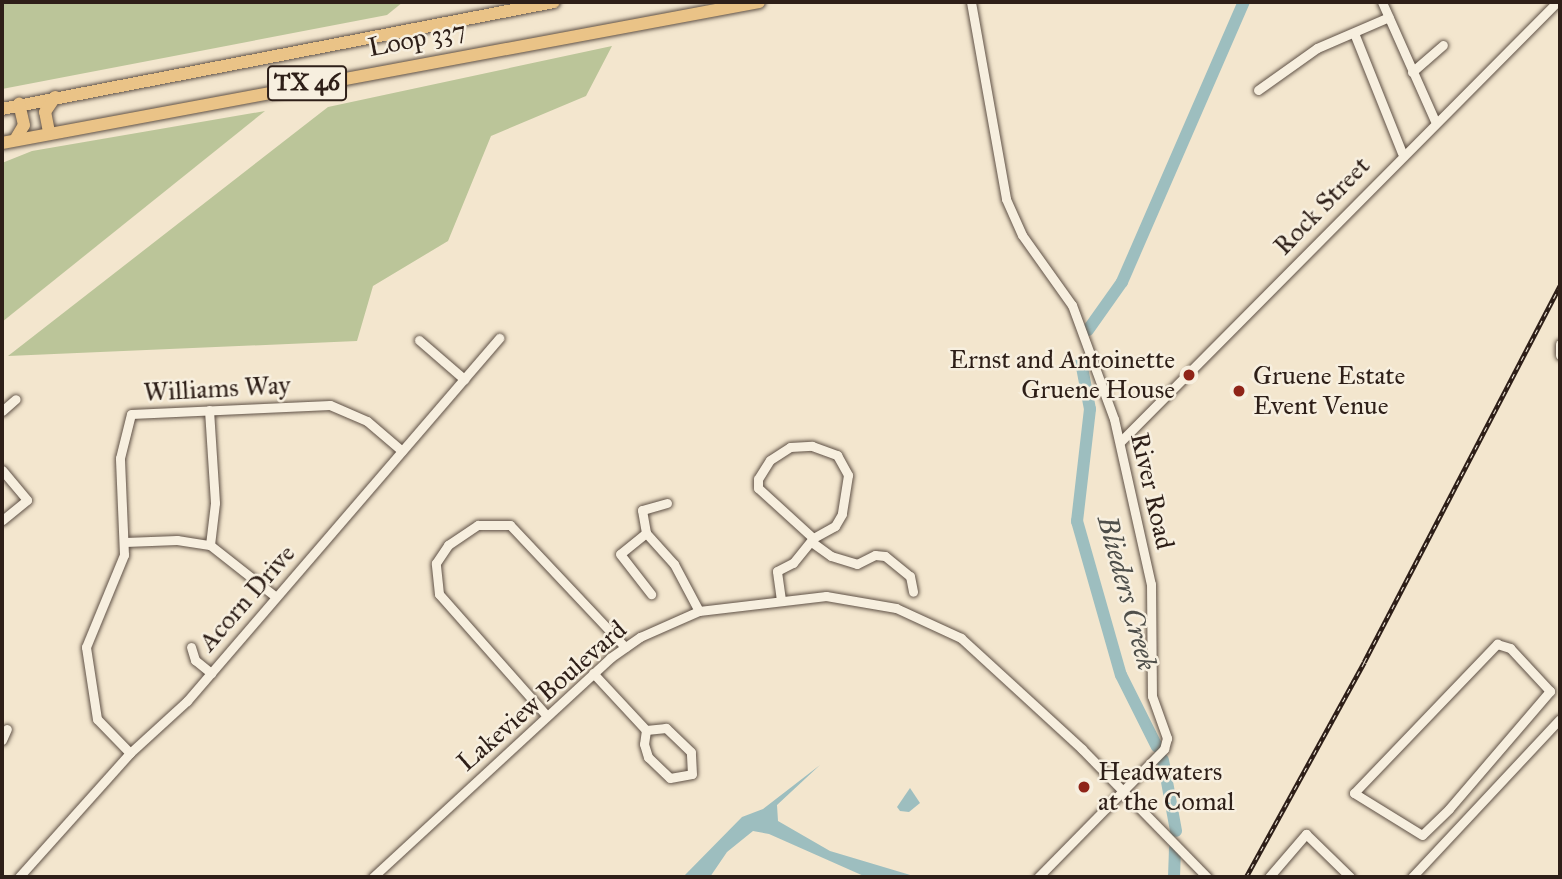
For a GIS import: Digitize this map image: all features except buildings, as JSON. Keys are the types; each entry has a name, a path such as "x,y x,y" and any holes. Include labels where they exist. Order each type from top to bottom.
{"main road":[{"name":"Loop 337","path":"2,109 554,2"},
{"name":"Loop 337","path":"8,142 49,132 760,2"},
{"path":"49,132 45,112 55,97"},
{"path":"8,142 24,125 19,104"}],"street":[{"name":"River Road","path":"971,2 1006,199 1022,235 1072,305 1119,442 1151,584 1152,696 1167,738 1164,749 1123,790"},
{"path":"1382,2 1435,121"},
{"name":"Rock Street","path":"1119,442 1402,153 1557,2"},
{"path":"1258,90 1317,48 1389,17"},
{"path":"1354,33 1402,153"},
{"path":"1412,72 1443,45"},
{"name":"Acorn Drive","path":"19,877 130,753 211,673 499,338"},
{"path":"419,340 464,379"},
{"path":"1560,344 1560,355"},
{"path":"2,411 16,399"},
{"name":"Williams Way","path":"130,753 97,719 86,647 124,555 120,458 131,414 330,405 366,421 402,451"},
{"path":"209,410 215,503 210,545"},
{"path":"781,600 777,570 793,563 813,541 835,526 842,514 848,475 837,455 812,446 790,447 770,460 758,488 813,541 831,556 857,564 875,555 885,556 911,576 913,592"},
{"path":"2,470 27,500 2,520"},
{"path":"667,503 642,510 646,533 674,564 699,611"},
{"path":"547,716 439,594 436,563 449,545 478,525 510,525 625,647"},
{"path":"646,533 620,554 651,594"},
{"path":"125,542 177,540 210,545 276,597"},
{"name":"Lakeview Boulevard","path":"373,877 593,673 625,647 659,626 699,611 781,600 851,598 940,625 1009,679 1123,790 1207,877"},
{"path":"1497,644 1510,648 1550,691 1449,809 1422,835 1354,793 1497,644"},
{"path":"191,647 195,660 211,673"},
{"path":"593,673 646,730 644,751 670,778 692,774 694,759 683,744 666,728 646,730"},
{"path":"1412,877 1560,719"},
{"path":"2,740 7,729"},
{"path":"1038,877 1123,790"},
{"path":"1456,801 1467,818"},
{"path":"1449,809 1467,818"},
{"path":"1269,877 1306,834 1350,877"}],"green space":[{"path":"2,2 403,2 387,15 2,89"},
{"path":"612,46 586,96 491,136 448,241 373,286 357,341 8,356 328,107"},
{"path":"265,111 2,322 2,163 32,151"}],"water":[{"path":"820,765 777,805 778,821 830,851 917,877 866,877 769,834 753,831 727,852 710,877 683,877 742,817 763,809"},
{"path":"910,788 920,803 909,812 900,811 897,807"}],"waterway":[{"name":"Blieders Creek","path":"1088,330 1122,282 1244,2"},
{"name":"Blieders Creek","path":"1081,362 1090,409 1077,521 1121,675 1157,747"},
{"name":"Blieders Creek","path":"1163,760 1176,831"},
{"name":"Blieders Creek","path":"1174,877 1175,848"}],"railway":[{"path":"1246,877 1364,662 1560,286"}],"place":[{"name":"Ernst and Antoinette Gruene House","path":"1189,375"},
{"name":"Gruene Estate Event Venue","path":"1239,391"},
{"name":"Headwaters at the Comal","path":"1084,787"}]}
